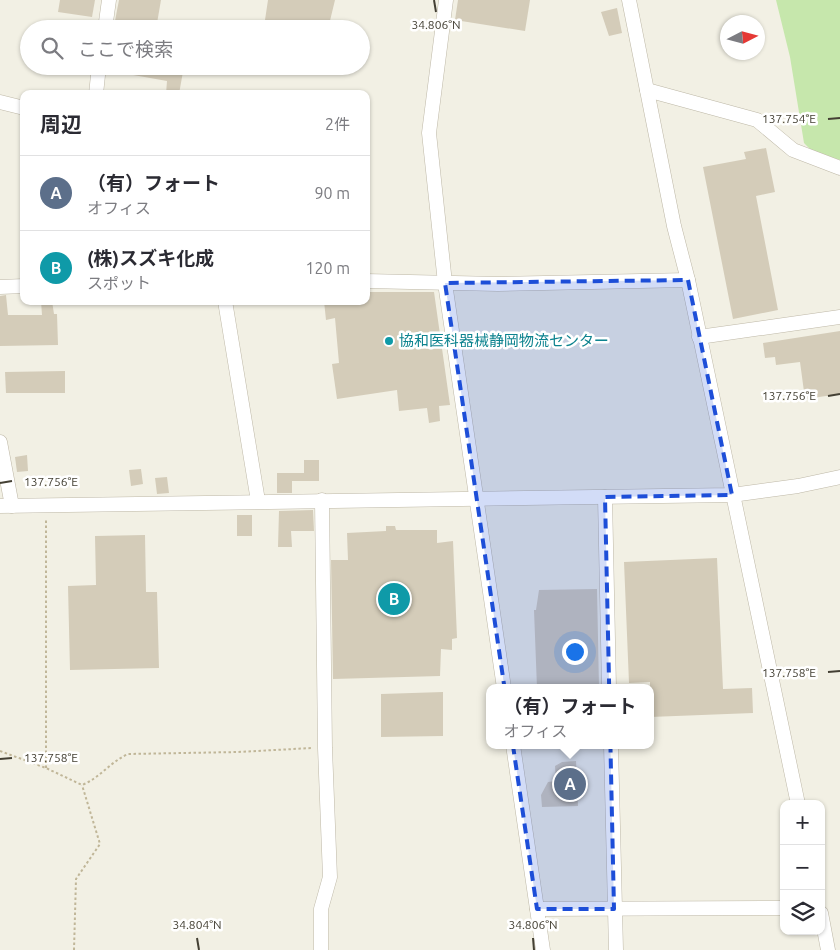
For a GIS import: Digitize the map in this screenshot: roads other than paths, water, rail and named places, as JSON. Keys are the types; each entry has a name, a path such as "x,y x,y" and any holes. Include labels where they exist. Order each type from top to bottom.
{"street":[{"path":"106,20 109,0"},
{"path":"446,0 429,133 445,283 503,684"},
{"path":"629,0 674,226 688,280 797,800"},
{"path":"97,90 99,75"},
{"path":"647,90 756,120 793,150 840,168"},
{"path":"0,102 20,107"},
{"path":"370,281 516,284 688,280"},
{"path":"0,287 20,286"},
{"path":"226,305 258,501"},
{"path":"699,337 840,317"},
{"path":"0,442 6,506 476,497 732,495 798,486 840,477"},
{"path":"605,496 609,684"},
{"path":"321,950 321,909 330,877 325,748 322,500"},
{"path":"514,749 543,950"},
{"path":"611,749 616,950"},
{"path":"537,909 780,908"},
{"path":"825,934 828,950"}],"place":[{"name":"協和医科器械静岡物流センター","path":"389,341"},
{"name":"(株)スズキ化成","path":"394,599"},
{"name":"（有）フォート","path":"570,784"}]}
